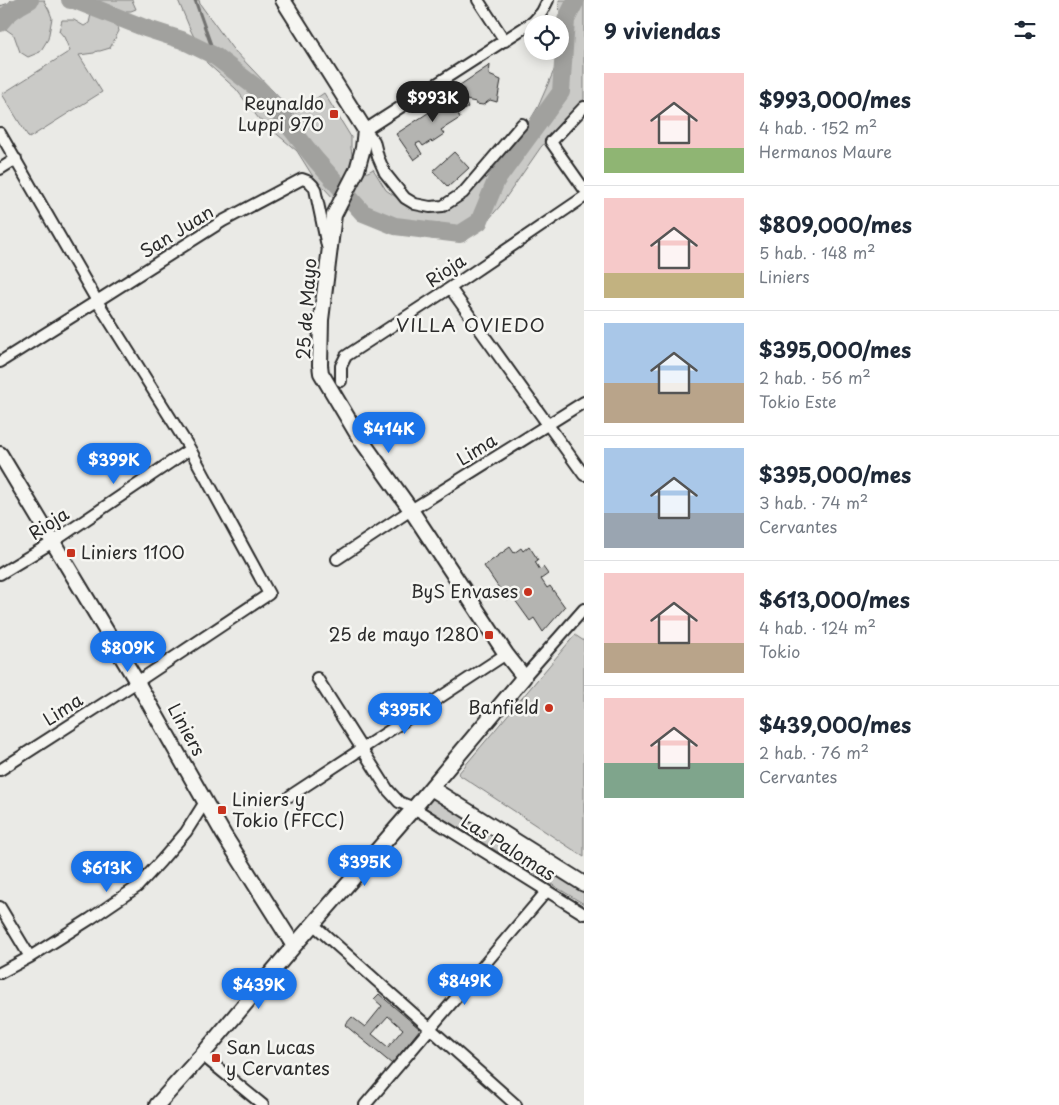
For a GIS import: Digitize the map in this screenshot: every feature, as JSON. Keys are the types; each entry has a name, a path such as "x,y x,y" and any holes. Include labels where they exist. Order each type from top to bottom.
{"street":[{"path":"283,0 365,130 374,141 378,157 386,173 404,198 415,204 430,207 442,206 463,193 522,124"},
{"path":"478,0 504,41"},
{"path":"365,130 533,22 542,12 548,0"},
{"path":"584,107 551,142 584,189"},
{"name":"25 de Mayo","path":"365,130 363,148 357,170 334,215 321,320 321,373 359,436 411,510 506,654 524,677"},
{"path":"0,133 97,301 190,450"},
{"path":"0,169 16,159"},
{"name":"San Juan","path":"0,362 223,221 302,179 313,184 315,189 329,255"},
{"name":"Rioja","path":"342,381 340,366 346,356 450,288 584,196"},
{"path":"450,288 584,475"},
{"name":"Lima","path":"337,560 411,510 584,402"},
{"name":"Rioja","path":"0,574 53,542 190,450"},
{"name":"Lima","path":"0,770 269,594 190,450"},
{"name":"Liniers","path":"0,454 137,682 224,835 294,946"},
{"path":"157,1105 584,609"},
{"path":"290,796 506,654"},
{"name":"Las Palomas","path":"317,678 388,790 399,802 414,808 584,914"},
{"path":"431,788 584,884"},
{"path":"0,973 30,957 136,887 186,832 205,802"},
{"path":"365,1105 546,892"},
{"path":"0,907 30,957"},
{"path":"313,924 516,1105"},
{"path":"202,1055 263,1105"}],"shaded area":[{"path":"11,0 45,0 52,18 48,39 40,52 28,57 20,52 14,35 0,25 0,6 9,3"},
{"path":"86,0 132,0 136,9 126,11 117,23 119,31 110,48 79,55 102,92 29,138 2,94 70,51 59,31 62,20 74,20 84,26 89,23 91,14"},
{"path":"178,0 199,0 232,48 288,107 292,115 324,93 351,137 354,167 349,169 364,173 373,169 386,190 419,210 432,213 442,212 455,205 486,178 521,135 538,107 559,60 569,60 569,15 560,15 559,0 584,0 584,99 541,147 500,206 478,232 454,240 432,239 390,230 350,210 335,200 312,175 297,151 259,119 236,89 207,63"},
{"name":"Banfield","path":"575,635 584,641 584,857 458,774"},
{"path":"431,797 584,891 584,904 426,808 425,805"}],"building":[{"path":"490,65 489,75 501,80 497,102 490,100 483,105 464,101 461,96 464,89 460,85"},
{"path":"454,86 468,107 458,114 460,118 441,130 444,134 423,146 420,142 416,144 422,154 414,160 396,134 440,105 438,102 445,97 443,94"},
{"path":"454,152 469,168 448,187 433,171"},
{"name":"ByS Envases","path":"529,546 538,560 535,562 540,570 543,567 548,574 541,579 547,588 550,586 565,607 543,632 534,618 530,621 512,596 507,600 484,566 510,547 514,553 521,548 523,551"},
{"path":"379,994 420,1029 392,1064 345,1025 352,1017 365,1027 382,1006 374,999","holes":["388,1016 403,1029 388,1047 372,1034"]}],"waterway":[{"path":"0,23 6,16 30,0"},
{"path":"70,0 182,40 215,56 262,92 316,160 363,213 395,226 460,234 479,222 496,181 561,92 566,20 576,0"},
{"path":"195,0 215,56"}],"place":[{"name":"Reynaldo Luppi 970","path":"334,114"},
{"name":"Liniers 1100","path":"71,553"},
{"name":"ByS Envases","path":"528,592"},
{"name":"25 de mayo 1280","path":"489,635"},
{"name":"Banfield","path":"549,708"},
{"name":"Liniers y Tokio (FFCC)","path":"222,810"},
{"name":"San Lucas y Cervantes","path":"216,1058"}],"district":[{"name":"VILLA OVIEDO","path":"471,325"}]}
